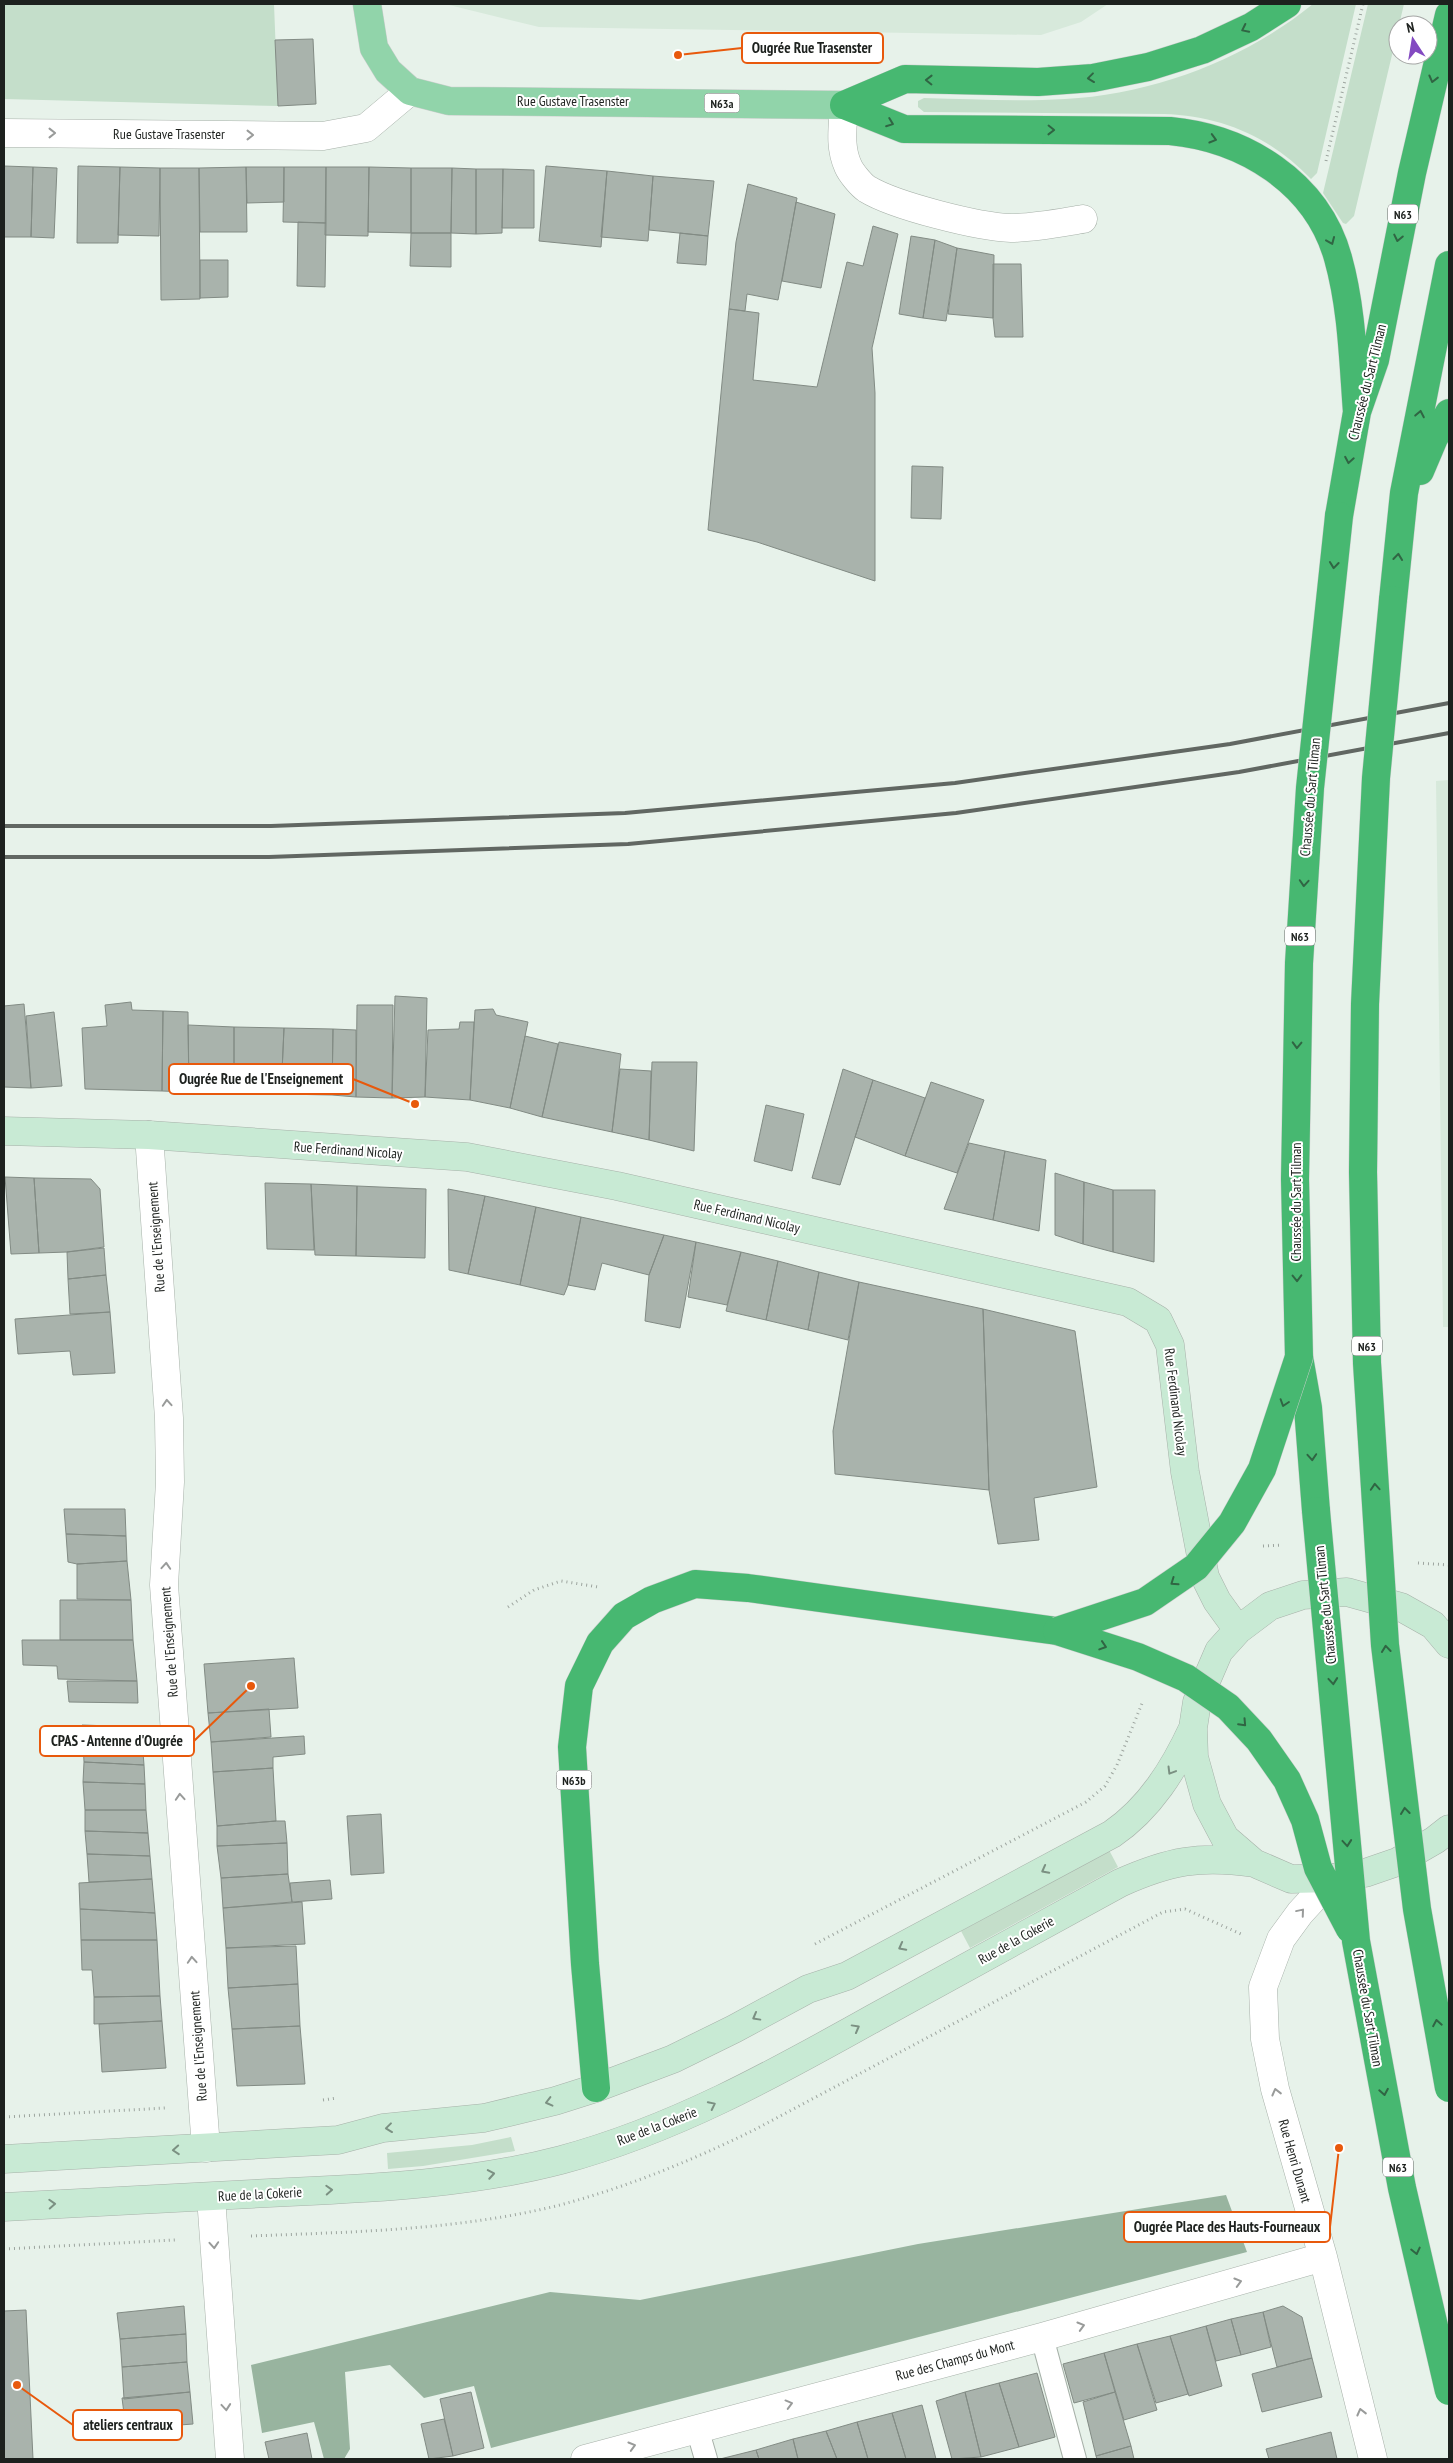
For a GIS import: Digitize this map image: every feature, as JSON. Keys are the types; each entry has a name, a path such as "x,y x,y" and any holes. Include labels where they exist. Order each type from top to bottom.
{"highway":[{"path":"844,105 905,79 1038,82 1093,78 1148,67 1202,50 1251,27 1287,4"},
{"name":"Chaussée du Sart Tilman","path":"1449,15 1414,164 1374,360 1357,412 1339,516 1313,762 1299,963 1295,1179 1299,1357 1308,1408 1356,1941 1402,2188 1449,2391"},
{"path":"844,105 904,129 1170,132 1205,136 1227,143 1260,158 1278,170 1304,196 1322,221 1331,239 1338,258 1350,321 1357,412"},
{"name":"N63","path":"1449,265 1404,493 1376,778 1365,1004 1363,1172 1367,1363 1386,1645 1417,1909 1449,2088"},
{"path":"1402,514 1434,438 1449,413"},
{"path":"1057,1631 1146,1602 1196,1566 1232,1523 1262,1469 1299,1357"},
{"name":"N63b","path":"596,2088 585,1964 572,1747 579,1686 600,1643 624,1616 652,1600 694,1584 748,1588 1057,1631"},
{"path":"1057,1631 1138,1657 1186,1678 1228,1707 1259,1740 1287,1780 1305,1820 1318,1868 1356,1941"}],"main road":[{"name":"N63a","path":"367,4 374,48 388,71 410,91"},
{"name":"Rue Gustave Trasenster","path":"410,91 449,101 844,105"},
{"name":"Rue Ferdinand Nicolay","path":"4,1131 149,1135 467,1157 617,1186 1128,1302 1158,1320 1170,1345 1185,1472 1205,1577 1217,1600 1238,1630"},
{"path":"1444,1628 1401,1607 1347,1592 1303,1595 1270,1606 1238,1630 1219,1651 1198,1702 1193,1728 1194,1758 1207,1804 1225,1838 1254,1862 1291,1879 1332,1878 1365,1873 1397,1862 1436,1840 1449,1829"},
{"path":"4,2159 338,2140 383,2128 484,2118 555,2101 596,2088 673,2059 734,2030 808,1989 847,1976 1112,1834 1134,1817 1162,1785 1182,1753 1193,1728"},
{"name":"Rue de la Cokerie","path":"4,2207 359,2188 488,2175 560,2160 636,2136 709,2106 789,2065 1135,1876 1158,1867 1202,1859 1222,1858 1254,1862"}],"street":[{"name":"Rue Gustave Trasenster","path":"4,133 323,136 366,128 410,91"},
{"path":"844,105 841,144 848,167 866,188 900,204 956,218 1009,228 1045,226 1083,219"},
{"name":"Rue de l'Enseignement","path":"149,1135 168,1418 170,1482 164,1585 206,2148"},
{"name":"Rue Henri Dunant","path":"1332,1878 1300,1913 1281,1939 1262,1987 1265,2039 1275,2089 1323,2257 1373,2459"},
{"path":"211,2197 230,2459"},
{"name":"Rue des Champs du Mont","path":"585,2459 1042,2337 1323,2257"}],"lane":[{"path":"1042,2337 1075,2459"},
{"path":"697,2428 706,2459"}],"path":[{"path":"1325,166 1363,4"},
{"path":"508,1608 534,1590 561,1581 606,1588"},
{"path":"809,1947 1086,1802 1100,1790"},
{"path":"1163,1912 1185,1909 1246,1937"},
{"path":"4,2117 168,2108"},
{"path":"4,2249 177,2240"}],"shaded area":[{"path":"4,4 274,4 278,106 4,99"},
{"path":"445,4 1108,4 1081,22 1041,35 539,27"},
{"path":"1313,4 1356,4 1317,173 1311,179 1296,164 1262,141 1225,124 1206,119 1164,114 924,112 918,107 918,101 924,98 1065,99 1098,96 1164,82 1196,71 1258,42"},
{"path":"1368,4 1404,4 1401,15 1388,15 1388,65 1390,65 1354,216 1346,224 1343,223 1323,193"},
{"path":"1449,780 1449,1327 1443,1327 1436,781"},
{"path":"1109,1850 1118,1867 970,1948 961,1931"},
{"path":"511,2137 515,2151 423,2166 388,2169 387,2153 472,2145"},
{"path":"1226,2195 1247,2252 491,2448 474,2386 424,2398 390,2365 345,2372 350,2449 344,2459 324,2459 314,2422 262,2433 251,2365 550,2292 640,2300 918,2244"}],"building":[{"path":"313,39 316,104 278,106 275,40"},
{"path":"4,166 33,167 31,237 4,237"},
{"path":"78,166 120,167 118,243 77,243"},
{"path":"546,166 607,171 601,247 539,241"},
{"path":"33,167 57,168 54,238 31,237"},
{"path":"120,167 160,168 159,236 118,235"},
{"path":"246,167 284,167 284,202 247,203"},
{"path":"246,167 247,232 200,232 199,168"},
{"path":"284,167 326,167 326,223 283,222"},
{"path":"326,167 369,167 368,236 325,235"},
{"path":"369,167 411,168 411,233 368,232"},
{"path":"160,168 199,168 200,299 161,300"},
{"path":"411,168 452,168 451,233 411,233"},
{"path":"452,168 476,169 476,234 451,233"},
{"path":"476,169 503,169 502,233 476,234"},
{"path":"503,169 534,170 534,228 502,228"},
{"path":"607,171 653,176 648,241 601,237"},
{"path":"653,176 714,181 708,236 649,230"},
{"path":"748,184 797,198 778,300 747,294 745,311 729,309 736,242"},
{"path":"796,202 835,214 821,288 782,281"},
{"path":"298,222 326,223 325,287 297,286"},
{"path":"873,226 898,234 872,348 875,393 875,581 757,542 708,530 729,309 759,313 753,380 817,387 847,262 863,266"},
{"path":"411,233 451,233 451,267 410,266"},
{"path":"680,233 708,236 706,265 677,263"},
{"path":"911,236 935,240 923,318 899,314"},
{"path":"935,240 957,248 946,321 923,318"},
{"path":"957,248 994,255 993,318 948,314"},
{"path":"200,260 228,260 228,297 200,298"},
{"path":"993,264 1021,264 1023,337 995,337"},
{"path":"912,466 943,467 941,519 911,518"},
{"path":"395,996 427,998 425,1097 392,1098"},
{"path":"131,1002 132,1010 163,1011 162,1091 85,1089 82,1028 107,1026 105,1005"},
{"path":"24,1004 31,1088 4,1087 4,1006"},
{"path":"357,1005 393,1005 392,1098 356,1097"},
{"path":"493,1009 496,1015 528,1022 510,1108 470,1100 475,1010"},
{"path":"163,1011 188,1012 189,1092 162,1091"},
{"path":"54,1012 62,1086 31,1088 26,1016"},
{"path":"460,1022 474,1022 470,1100 425,1097 428,1030 459,1029"},
{"path":"188,1025 234,1027 234,1093 189,1092"},
{"path":"234,1027 284,1028 281,1094 234,1093"},
{"path":"284,1028 333,1029 332,1095 281,1094"},
{"path":"333,1029 356,1030 356,1097 332,1095"},
{"path":"525,1036 558,1044 542,1117 510,1108"},
{"path":"559,1042 621,1054 612,1132 542,1117"},
{"path":"652,1062 697,1062 694,1151 649,1140"},
{"path":"620,1069 651,1071 649,1140 612,1132"},
{"path":"843,1069 873,1080 840,1185 812,1178"},
{"path":"873,1080 925,1098 905,1156 855,1137"},
{"path":"931,1082 984,1100 957,1173 905,1156"},
{"path":"766,1105 804,1114 792,1171 754,1161"},
{"path":"969,1143 1005,1151 993,1220 944,1209"},
{"path":"1005,1151 1046,1160 1039,1231 993,1220"},
{"path":"1055,1173 1084,1182 1083,1244 1055,1235"},
{"path":"5,1177 34,1178 39,1253 11,1254"},
{"path":"34,1178 91,1179 100,1189 104,1247 67,1252 39,1253"},
{"path":"1084,1182 1113,1190 1113,1252 1083,1244"},
{"path":"265,1183 311,1184 314,1250 267,1249"},
{"path":"311,1184 357,1186 356,1256 315,1255"},
{"path":"357,1186 426,1189 425,1258 356,1256"},
{"path":"448,1189 485,1196 468,1274 449,1270"},
{"path":"1113,1190 1155,1190 1154,1262 1113,1252"},
{"path":"485,1196 536,1207 520,1285 468,1274"},
{"path":"536,1207 581,1217 568,1285 564,1295 520,1285"},
{"path":"581,1217 664,1235 649,1275 602,1263 595,1290 568,1285"},
{"path":"664,1235 696,1242 680,1328 645,1321 649,1275"},
{"path":"696,1242 741,1252 727,1305 688,1297"},
{"path":"104,1248 106,1275 68,1279 67,1252"},
{"path":"741,1252 778,1261 766,1320 726,1311"},
{"path":"778,1261 819,1272 808,1330 766,1320"},
{"path":"819,1272 859,1282 848,1340 808,1330"},
{"path":"106,1275 110,1312 70,1314 68,1279"},
{"path":"859,1282 983,1309 989,1490 835,1474 833,1431"},
{"path":"983,1309 1075,1331 1097,1487 1034,1498 1039,1540 998,1544 989,1490"},
{"path":"110,1312 115,1373 73,1375 70,1351 18,1354 15,1319"},
{"path":"64,1509 125,1509 126,1536 66,1534"},
{"path":"66,1534 126,1536 127,1561 77,1564 68,1562"},
{"path":"127,1561 131,1600 77,1599 77,1564"},
{"path":"60,1600 131,1600 133,1640 60,1640"},
{"path":"22,1640 133,1640 137,1681 58,1679 57,1666 23,1665"},
{"path":"294,1658 298,1708 208,1713 204,1664"},
{"path":"67,1681 137,1681 138,1703 69,1702"},
{"path":"269,1709 271,1737 211,1742 208,1713"},
{"path":"82,1725 141,1727 144,1765 84,1762"},
{"path":"304,1736 305,1754 273,1757 273,1768 213,1772 211,1742"},
{"path":"84,1762 144,1765 145,1784 83,1782"},
{"path":"273,1768 276,1821 217,1826 213,1772"},
{"path":"83,1782 145,1784 146,1810 85,1810"},
{"path":"85,1810 146,1810 148,1833 85,1831"},
{"path":"381,1814 384,1873 351,1875 347,1816"},
{"path":"285,1821 287,1843 217,1846 217,1826"},
{"path":"85,1831 148,1833 150,1856 87,1854"},
{"path":"287,1843 288,1874 221,1878 217,1846"},
{"path":"87,1854 150,1856 152,1879 89,1882"},
{"path":"288,1874 292,1902 223,1908 221,1878"},
{"path":"152,1879 155,1913 80,1909 79,1883"},
{"path":"330,1880 332,1899 292,1902 290,1883"},
{"path":"302,1902 305,1944 226,1948 223,1908"},
{"path":"80,1909 155,1913 157,1940 81,1940"},
{"path":"81,1940 157,1940 160,1996 94,1997 92,1970 82,1970"},
{"path":"296,1946 298,1984 228,1988 226,1948"},
{"path":"298,1984 300,2026 232,2029 228,1988"},
{"path":"160,1996 162,2021 94,2024 94,1997"},
{"path":"162,2021 166,2068 102,2072 99,2024"},
{"path":"300,2026 305,2084 237,2086 232,2029"},
{"path":"184,2306 186,2334 120,2339 117,2313"},
{"path":"1283,2306 1302,2317 1312,2358 1277,2367 1263,2312"},
{"path":"26,2310 33,2459 4,2459 4,2311"},
{"path":"1263,2312 1271,2347 1241,2355 1231,2319"},
{"path":"1231,2319 1241,2355 1216,2361 1206,2326"},
{"path":"1206,2326 1222,2386 1189,2396 1170,2336"},
{"path":"186,2334 187,2362 122,2367 120,2339"},
{"path":"1170,2336 1188,2394 1156,2403 1137,2344"},
{"path":"1137,2344 1157,2410 1124,2420 1104,2353"},
{"path":"1104,2353 1115,2392 1074,2403 1063,2364"},
{"path":"1312,2358 1322,2397 1262,2412 1252,2374"},
{"path":"187,2362 190,2392 124,2399 122,2367"},
{"path":"1037,2373 1055,2437 1019,2447 999,2383"},
{"path":"999,2383 1019,2447 981,2457 965,2392"},
{"path":"190,2392 193,2424 126,2429 122,2398"},
{"path":"471,2392 484,2448 453,2456 440,2399"},
{"path":"965,2392 981,2457 952,2459 936,2401"},
{"path":"1115,2392 1131,2446 1096,2456 1083,2402"},
{"path":"922,2405 936,2459 906,2459 892,2413"},
{"path":"892,2413 906,2459 868,2459 857,2422"},
{"path":"444,2419 453,2456 429,2459 421,2424"},
{"path":"857,2422 868,2459 837,2459 826,2431"},
{"path":"826,2431 837,2459 798,2459 793,2439"},
{"path":"1331,2432 1337,2459 1269,2459 1266,2449"},
{"path":"307,2433 312,2459 269,2459 265,2442"},
{"path":"793,2439 798,2459 759,2459 756,2450"},
{"path":"1131,2446 1134,2459 1097,2459 1096,2456"},
{"path":"756,2450 759,2459 720,2459"}],"railway":[{"path":"4,826 271,826 625,813 955,783 1230,744 1449,703"},
{"path":"4,857 269,857 628,844 956,813 1239,772 1449,733"}],"place":[{"name":"Ougrée Rue Trasenster","path":"678,55"},
{"name":"Ougrée Rue de l'Enseignement","path":"415,1104"},
{"name":"CPAS - Antenne d'Ougrée","path":"251,1686"},
{"name":"Ougrée Place des Hauts-Fourneaux","path":"1339,2148"},
{"name":"ateliers centraux","path":"17,2385"}]}
